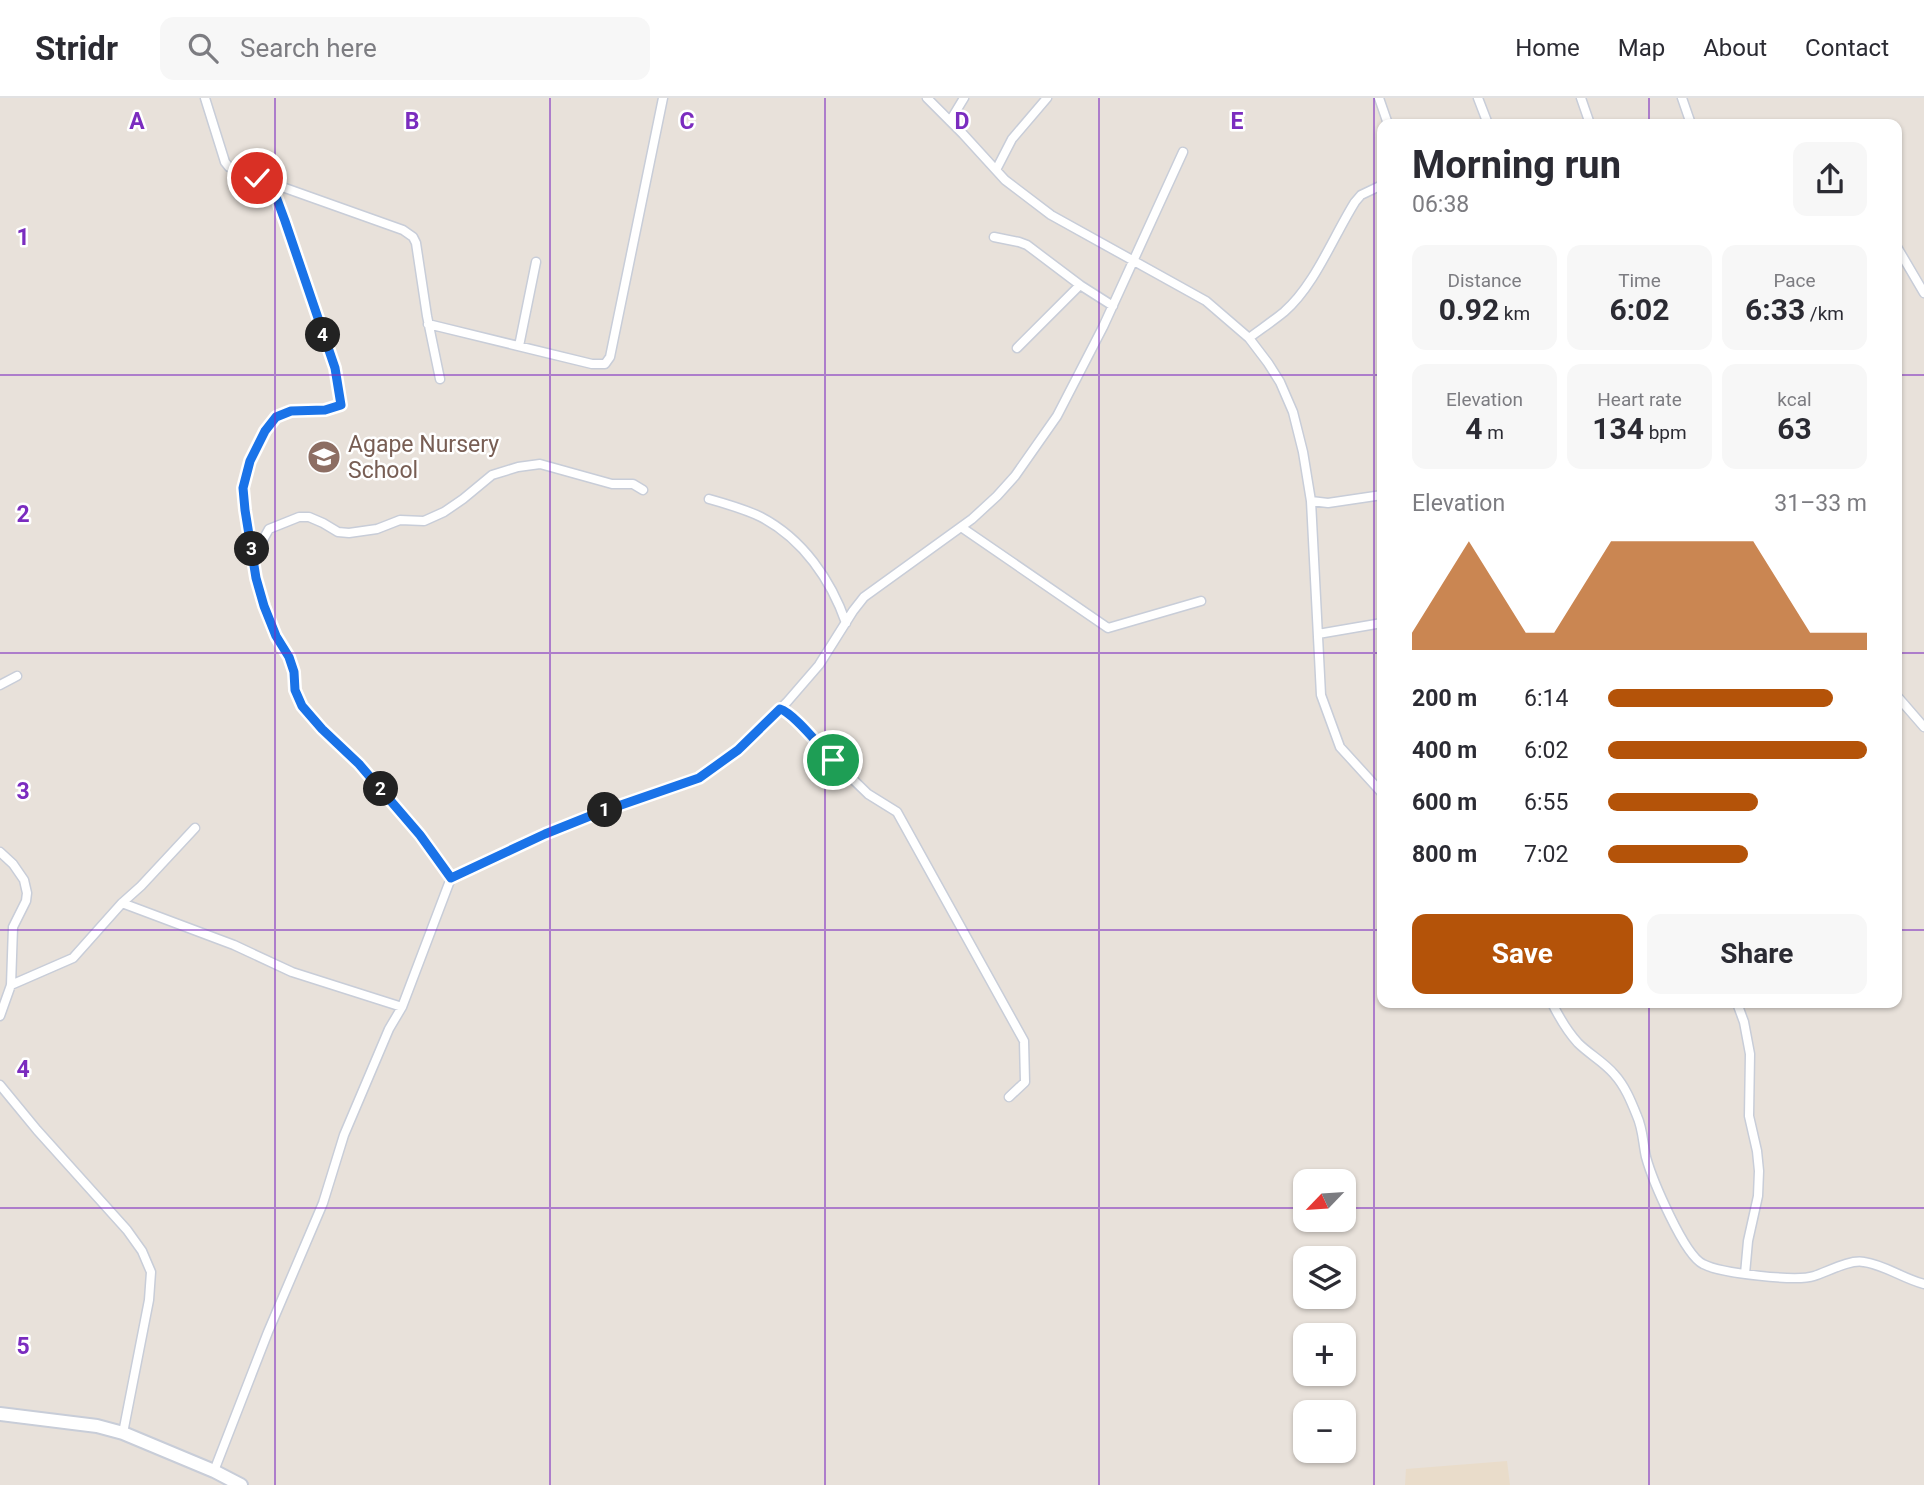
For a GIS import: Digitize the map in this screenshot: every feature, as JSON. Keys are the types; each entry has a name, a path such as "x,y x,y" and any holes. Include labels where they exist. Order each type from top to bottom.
{"street":[{"path":"205,98 225,162 229,167 404,230 413,237 440,379"},
{"path":"428,324 592,364 605,364 610,357 663,98"},
{"path":"927,98 1004,180 1051,215 1206,301 1249,338 1280,382 1293,412 1311,501 1321,695 1340,747 1377,788"},
{"path":"950,121 964,98"},
{"path":"996,170 1012,139 1047,98"},
{"path":"1379,98 1386,119"},
{"path":"1478,98 1486,119"},
{"path":"1581,98 1588,119"},
{"path":"1682,98 1689,119"},
{"path":"214,1471 268,1332 323,1203 344,1135 389,1029 402,1007 451,878 595,814 699,778 738,750 780,709 819,665 864,597 961,527 997,496 1015,476 1057,416 1134,262 1183,152"},
{"path":"271,183 335,368 341,405 325,410 291,411 276,417 265,431 250,461 243,488 256,578 276,636 289,657 294,672 295,690 302,706 359,764 420,835 451,878"},
{"path":"1249,338 1285,311 1295,300 1318,269 1355,202 1361,195 1377,187"},
{"path":"993,237 1027,245 1113,306"},
{"path":"1902,256 1924,293"},
{"path":"519,346 536,262"},
{"path":"1017,348 1080,285"},
{"path":"254,556 270,529 299,517 309,517 338,532 349,533 400,520 424,521 444,512 492,475 518,467 540,464 612,484 633,484 643,491"},
{"path":"1311,501 1328,503 1377,496"},
{"path":"709,499 761,517 788,534 827,579 846,623"},
{"path":"961,527 1108,628 1200,601"},
{"path":"1318,634 1377,624"},
{"path":"0,685 17,676"},
{"path":"1902,702 1924,727"},
{"path":"780,709 796,720 868,794 897,812 1024,1041 1025,1082 1009,1097"},
{"path":"11,985 74,958 122,903 195,828"},
{"path":"0,852 19,872 27,892 26,901 13,927 11,985 0,1016"},
{"path":"122,903 234,945 292,972 402,1007"},
{"path":"1555,1008 1577,1042 1614,1074 1628,1095 1639,1120 1646,1157 1683,1241 1694,1257 1704,1265 1786,1278 1811,1278 1863,1261 1924,1284"},
{"path":"1739,1008 1750,1054 1749,1116 1759,1171 1758,1196 1748,1241 1745,1273"},
{"path":"0,1085 127,1230 142,1251 151,1272 149,1300 123,1433"},
{"path":"0,1414 96,1426 123,1433 241,1485"}],"shaded area":[{"path":"1507,1461 1510,1485 1405,1485 1406,1469"}],"place":[{"name":"Agape Nursery School","path":"324,457"}],"route":[{"path":"257,178 271,183 335,368 341,405 325,410 291,411 276,417 265,431 250,461 243,488 256,578 276,636 289,657 294,672 295,690 302,706 359,764 420,835 451,878 545,834 699,778 738,750 780,709 796,720 833,760"}]}
